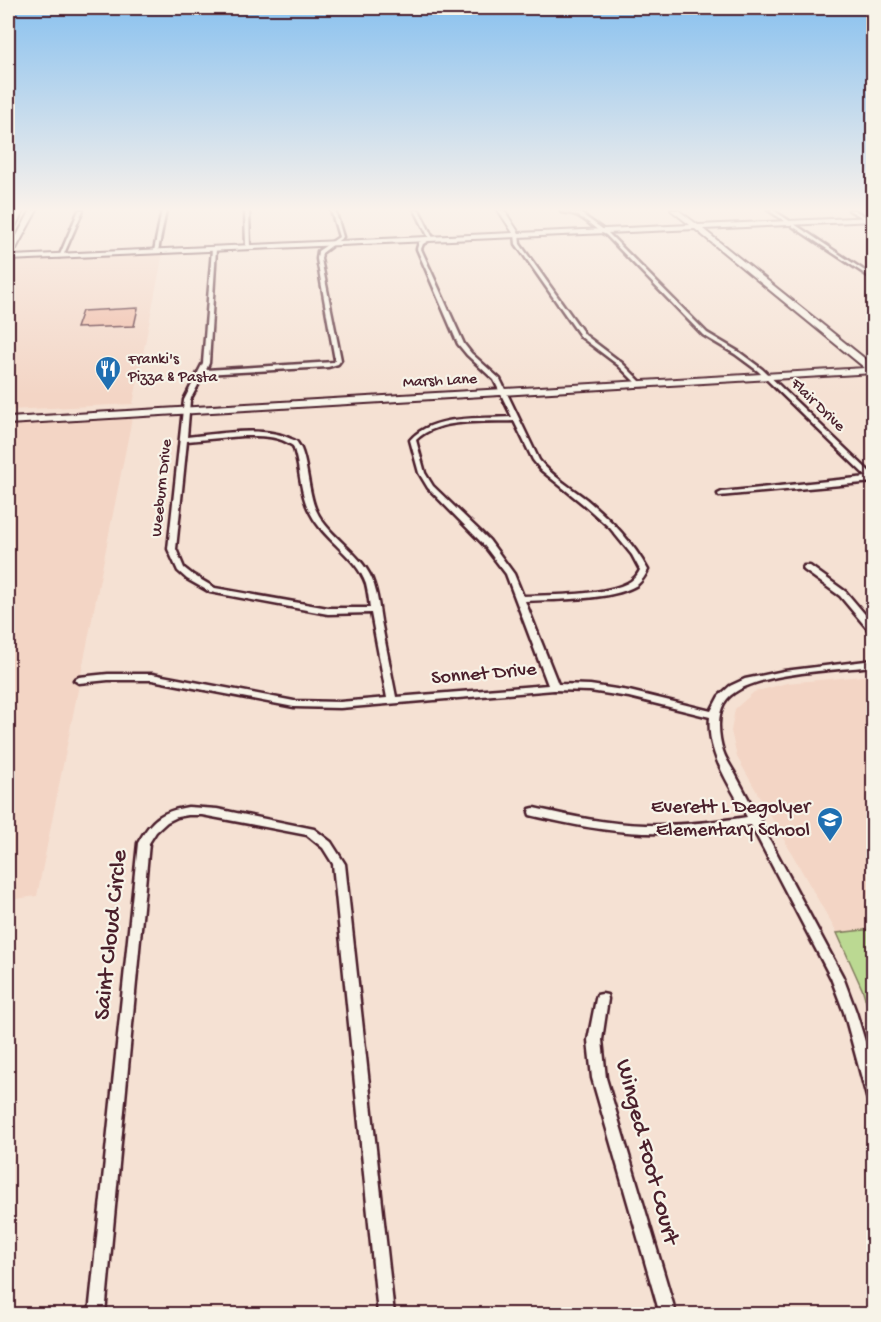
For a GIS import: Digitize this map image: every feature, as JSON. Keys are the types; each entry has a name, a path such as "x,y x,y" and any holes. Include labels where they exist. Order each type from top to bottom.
{"street":[{"name":"Weeburn Drive","path":"212,272 207,354 203,372 188,392 185,408 172,549 181,569 190,578 213,591 328,611 375,610"},
{"path":"203,372 336,363 338,360 321,272"},
{"path":"429,272 461,344 469,354 489,369 543,470 614,526 637,554 644,570 631,586 612,591 519,599"},
{"path":"537,272 582,336 620,364 638,382"},
{"name":"Flair Drive","path":"644,272 705,334 764,374 873,479"},
{"path":"753,272 871,368"},
{"name":"Marsh Lane","path":"8,414 48,415 185,408 871,368"},
{"name":"Marsh Lane","path":"8,421 48,415"},
{"path":"515,419 435,424 417,432 413,440 422,473 430,488 486,542 510,574 554,687"},
{"path":"183,439 267,434 292,440 299,452 308,504 316,519 364,570 375,610 392,701"},
{"path":"722,494 873,479"},
{"path":"807,568 843,594 873,631"},
{"path":"873,663 763,675 734,687 722,698 712,732 718,752 837,976 850,1012 873,1097"},
{"name":"Sonnet Drive","path":"79,680 108,676 152,676 294,704 340,705 554,687 590,688 629,693 716,715"},
{"name":"Saint Cloud Circle","path":"97,1314 144,843 150,829 165,818 198,809 310,831 323,840 339,864 386,1314"},
{"path":"534,812 643,829 690,828 756,820"},
{"name":"Winged Foot Court","path":"602,999 596,1040 599,1078 668,1314"}],"shaded area":[{"path":"8,272 159,272 133,404 8,410"},
{"path":"132,418 37,896 8,900 8,426"},
{"name":"Everett L Degolyer Elementary School","path":"873,675 873,929 837,933 737,757 731,731 735,709 754,692 787,683"}],"green space":[{"path":"874,929 873,1026 863,991 837,933"}],"building":[{"path":"138,308 134,326 76,328 82,311"}],"place":[{"name":"Franki's Pizza & Pasta","path":"108,392"},
{"name":"Everett L Degolyer Elementary School","path":"830,843"}]}
